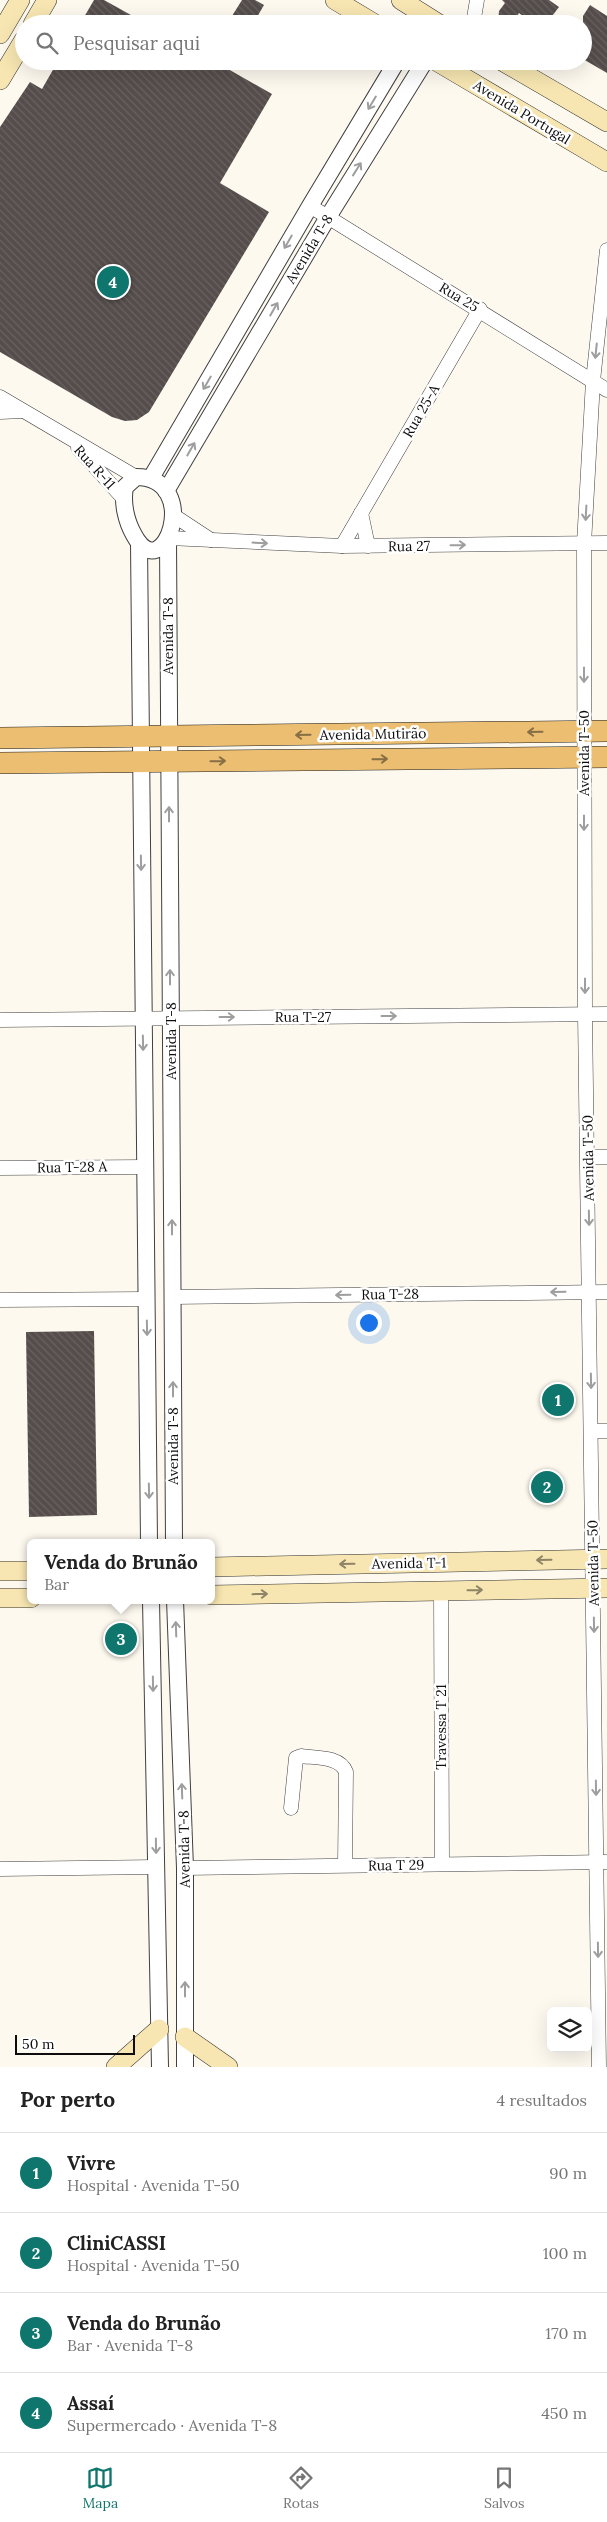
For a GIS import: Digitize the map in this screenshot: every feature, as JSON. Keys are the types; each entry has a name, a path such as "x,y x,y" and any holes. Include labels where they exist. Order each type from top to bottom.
{"main road":[{"path":"0,34 20,0"},
{"path":"39,15 48,0"},
{"path":"334,0 360,15"},
{"path":"401,0 421,15"},
{"path":"0,80 15,55"},
{"name":"Avenida Portugal","path":"451,70 607,162"},
{"path":"517,70 607,122"},
{"name":"Avenida Mutirão","path":"0,738 607,731"},
{"name":"Avenida Mutirão","path":"0,763 607,756"},
{"name":"Avenida T-1","path":"215,1567 600,1559"},
{"path":"0,1571 27,1571"},
{"name":"Avenida T-1","path":"215,1595 600,1588"},
{"path":"0,1598 27,1598"},
{"path":"116,2067 159,2029"},
{"path":"185,2037 228,2067"}],"street":[{"path":"474,15 477,0"},
{"name":"Avenida T-8","path":"144,477 392,70"},
{"name":"Avenida T-8","path":"166,491 328,217 419,70"},
{"name":"Rua 25","path":"310,206 480,309 607,390"},
{"name":"Avenida T-50","path":"599,2067 602,1862 600,1559 592,1431 585,1014 584,544 593,381 607,250"},
{"name":"Rua 25-A","path":"342,546 480,309"},
{"name":"Rua R-11","path":"0,397 67,436 144,477"},
{"path":"0,412 24,411"},
{"name":"Rua R-11","path":"67,436 123,498"},
{"path":"144,477 159,482 166,491 173,515 169,539 162,548 155,550 146,548 139,543 131,528 123,498 125,487 144,477"},
{"path":"362,513 368,546"},
{"path":"173,515 212,540"},
{"name":"Avenida T-8","path":"169,539 168,736 174,1539"},
{"name":"Rua 27","path":"169,539 342,546 607,543"},
{"name":"Avenida T-8","path":"139,543 149,1539"},
{"name":"Rua T-27","path":"0,1020 607,1014"},
{"path":"588,1157 607,1156"},
{"name":"Rua T-28 A","path":"0,1168 145,1167"},
{"name":"Rua T-28","path":"172,1296 607,1292"},
{"path":"0,1300 146,1299"},
{"path":"592,1431 607,1431"},
{"name":"Travessa T 21","path":"441,1591 442,1864"},
{"name":"Avenida T-8","path":"151,1604 160,2067"},
{"name":"Avenida T-8","path":"176,1604 185,1868 185,2067"},
{"path":"291,1808 296,1758 301,1756 334,1761 344,1766 346,1772 345,1866"},
{"name":"Rua T 29","path":"185,1868 602,1862"},
{"path":"0,1869 156,1868"}],"building":[{"path":"94,0 104,0 131,15 85,15"},
{"path":"242,0 255,0 264,5 258,15 233,15"},
{"path":"502,0 549,0 559,7 553,15 522,15 519,13 518,15 499,15 499,11 505,3"},
{"path":"590,5 607,16 607,73 592,64 592,15 584,15"},
{"path":"53,70 230,70 272,94 220,183 269,212 149,412 137,420 125,421 112,417 0,352 0,127 30,82 42,89"},
{"path":"94,1331 97,1515 29,1517 26,1332"}],"place":[{"name":"Assaí","path":"113,282"},
{"name":"Vivre","path":"558,1400"},
{"name":"CliniCASSI","path":"547,1487"},
{"name":"Venda do Brunão","path":"121,1639"}]}
